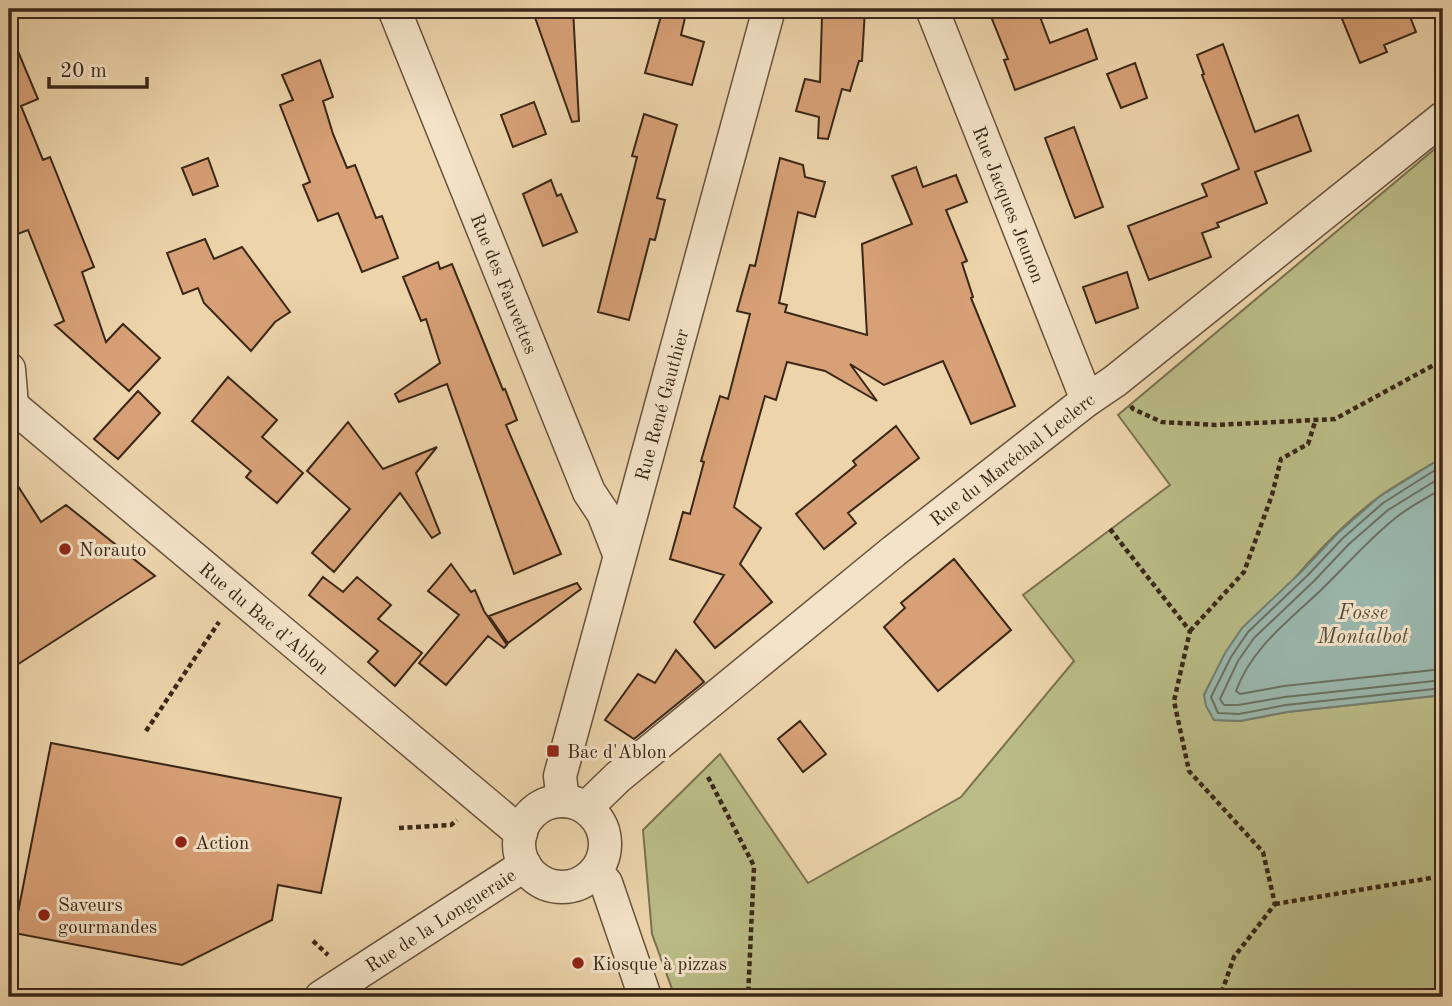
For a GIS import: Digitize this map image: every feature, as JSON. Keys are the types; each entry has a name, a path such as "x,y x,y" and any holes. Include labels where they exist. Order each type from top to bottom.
{"street":[{"name":"Rue des Fauvettes","path":"394,9 589,492 603,513 619,554"},
{"name":"Rue René Gauthier","path":"574,805 560,776 769,9"},
{"name":"Rue Jacques Jeunon","path":"932,9 1087,400"},
{"name":"Rue du Maréchal Leclerc","path":"574,805 618,777 873,569 1087,400 1115,381 1443,118"},
{"path":"9,369 10,405"},
{"name":"Rue du Bac d'Ablon","path":"10,405 521,833"},
{"path":"549,803 574,805 598,820 604,832 603,859 596,871 579,883 559,887 545,884 525,865 521,855 521,833 527,820 549,803"},
{"name":"Rue de la Longueraie","path":"321,997 525,865"},
{"path":"596,871 606,883 645,997"}],"path":[{"path":"1115,381 1133,410 1162,422 1216,425 1335,419 1443,360"},
{"path":"1275,904 1263,852 1189,771 1174,701 1189,631 1244,572 1272,495 1281,459 1308,444 1316,419"},
{"path":"1110,530 1189,631"},
{"path":"146,731 237,595"},
{"path":"708,777 754,866 748,997"},
{"path":"399,828 451,825 481,799"},
{"path":"1220,997 1234,957 1275,904 1443,876"}],"green space":[{"path":"1443,142 1443,457 1380,496 1334,536 1312,558 1213,677 1204,695 1214,720 1240,721 1287,712 1443,695 1443,997 675,997 652,934 643,830 720,754 808,883 961,797 1074,661 1023,595 1170,485 1118,415"}],"water":[{"name":"Fosse Montalbot","path":"1443,457 1443,695 1287,712 1240,721 1214,720 1206,706 1204,695 1225,653 1242,628 1338,533 1379,497"}],"building":[{"path":"532,9 573,9 579,121 572,122"},
{"path":"663,9 687,9 681,35 704,42 692,85 645,73"},
{"path":"827,9 865,9 862,61 859,61 850,91 842,89 828,139 818,138 819,117 796,111 805,79 820,82 822,16 826,15"},
{"path":"988,9 1037,9 1050,43 1087,29 1097,59 1015,90 1004,60 1008,59"},
{"path":"1338,9 1407,9 1416,32 1384,45 1387,52 1360,63"},
{"path":"9,30 38,99 21,106 43,160 50,157 94,267 82,272 106,342 123,324 160,358 129,391 55,325 64,321 28,230 15,235 9,219"},
{"path":"1223,44 1255,132 1298,115 1311,151 1255,172 1267,203 1217,223 1219,227 1202,233 1211,257 1149,280 1128,226 1207,196 1202,184 1239,169 1202,75 1204,74 1197,55"},
{"path":"320,60 333,97 323,101 333,134 347,168 355,165 376,218 382,216 398,258 362,272 338,213 318,221 303,185 310,182 280,105 293,100 282,75"},
{"path":"1135,63 1147,98 1121,108 1107,74"},
{"path":"534,102 546,134 513,147 501,115"},
{"path":"644,114 677,125 657,198 665,200 655,240 650,239 629,320 598,312 637,157 632,156"},
{"path":"1074,127 1103,207 1075,218 1045,138"},
{"path":"208,158 218,186 193,195 182,168"},
{"path":"780,158 803,165 805,177 825,182 815,217 798,212 779,303 787,305 785,312 867,335 862,244 912,224 892,176 916,167 923,187 956,175 967,202 946,210 967,261 962,263 973,297 971,298 1015,406 971,424 943,361 884,385 850,364 877,401 825,371 787,362 776,400 765,396 734,507 761,528 740,564 772,602 715,648 694,622 724,575 670,559 683,512 690,514 704,462 701,461 720,396 728,399 750,314 737,311 750,265 755,266"},
{"path":"551,180 557,196 561,194 577,232 543,246 523,194"},
{"path":"205,239 214,259 242,247 290,312 275,322 251,351 204,303 198,288 183,294 167,253"},
{"path":"438,262 440,269 452,264 503,390 505,389 517,420 506,425 561,554 514,574 447,384 399,402 395,394 440,363 426,319 421,321 403,277"},
{"path":"1127,272 1138,308 1096,323 1083,287"},
{"path":"228,377 277,420 262,437 303,473 277,503 246,477 251,471 192,421"},
{"path":"138,391 160,413 118,459 94,439"},
{"path":"348,422 383,469 437,447 416,473 440,533 432,538 400,493 334,572 312,553 350,509 307,471"},
{"path":"896,426 919,458 848,513 856,523 824,549 796,514 856,465 853,461"},
{"name":"Norauto","path":"9,472 41,522 66,505 155,576 9,670"},
{"path":"954,559 1011,630 938,691 884,627 905,608 901,603"},
{"path":"451,564 471,592 475,590 484,611 507,645 504,648 488,636 446,685 419,663 459,615 428,591"},
{"path":"323,577 343,592 357,577 391,605 378,619 422,653 395,686 368,662 378,651 309,595"},
{"path":"577,583 581,589 508,643 489,616"},
{"path":"676,650 704,682 634,739 605,720 638,674 655,683"},
{"path":"800,721 826,754 803,772 778,739"},
{"name":"Action","path":"51,743 341,798 321,893 278,885 272,920 182,965 14,933"}],"place":[{"name":"Norauto","path":"65,549"},
{"name":"Bac d'Ablon","path":"553,751"},
{"name":"Action","path":"181,842"},
{"name":"Saveurs gourmandes","path":"44,915"},
{"name":"Kiosque à pizzas","path":"578,963"}]}
